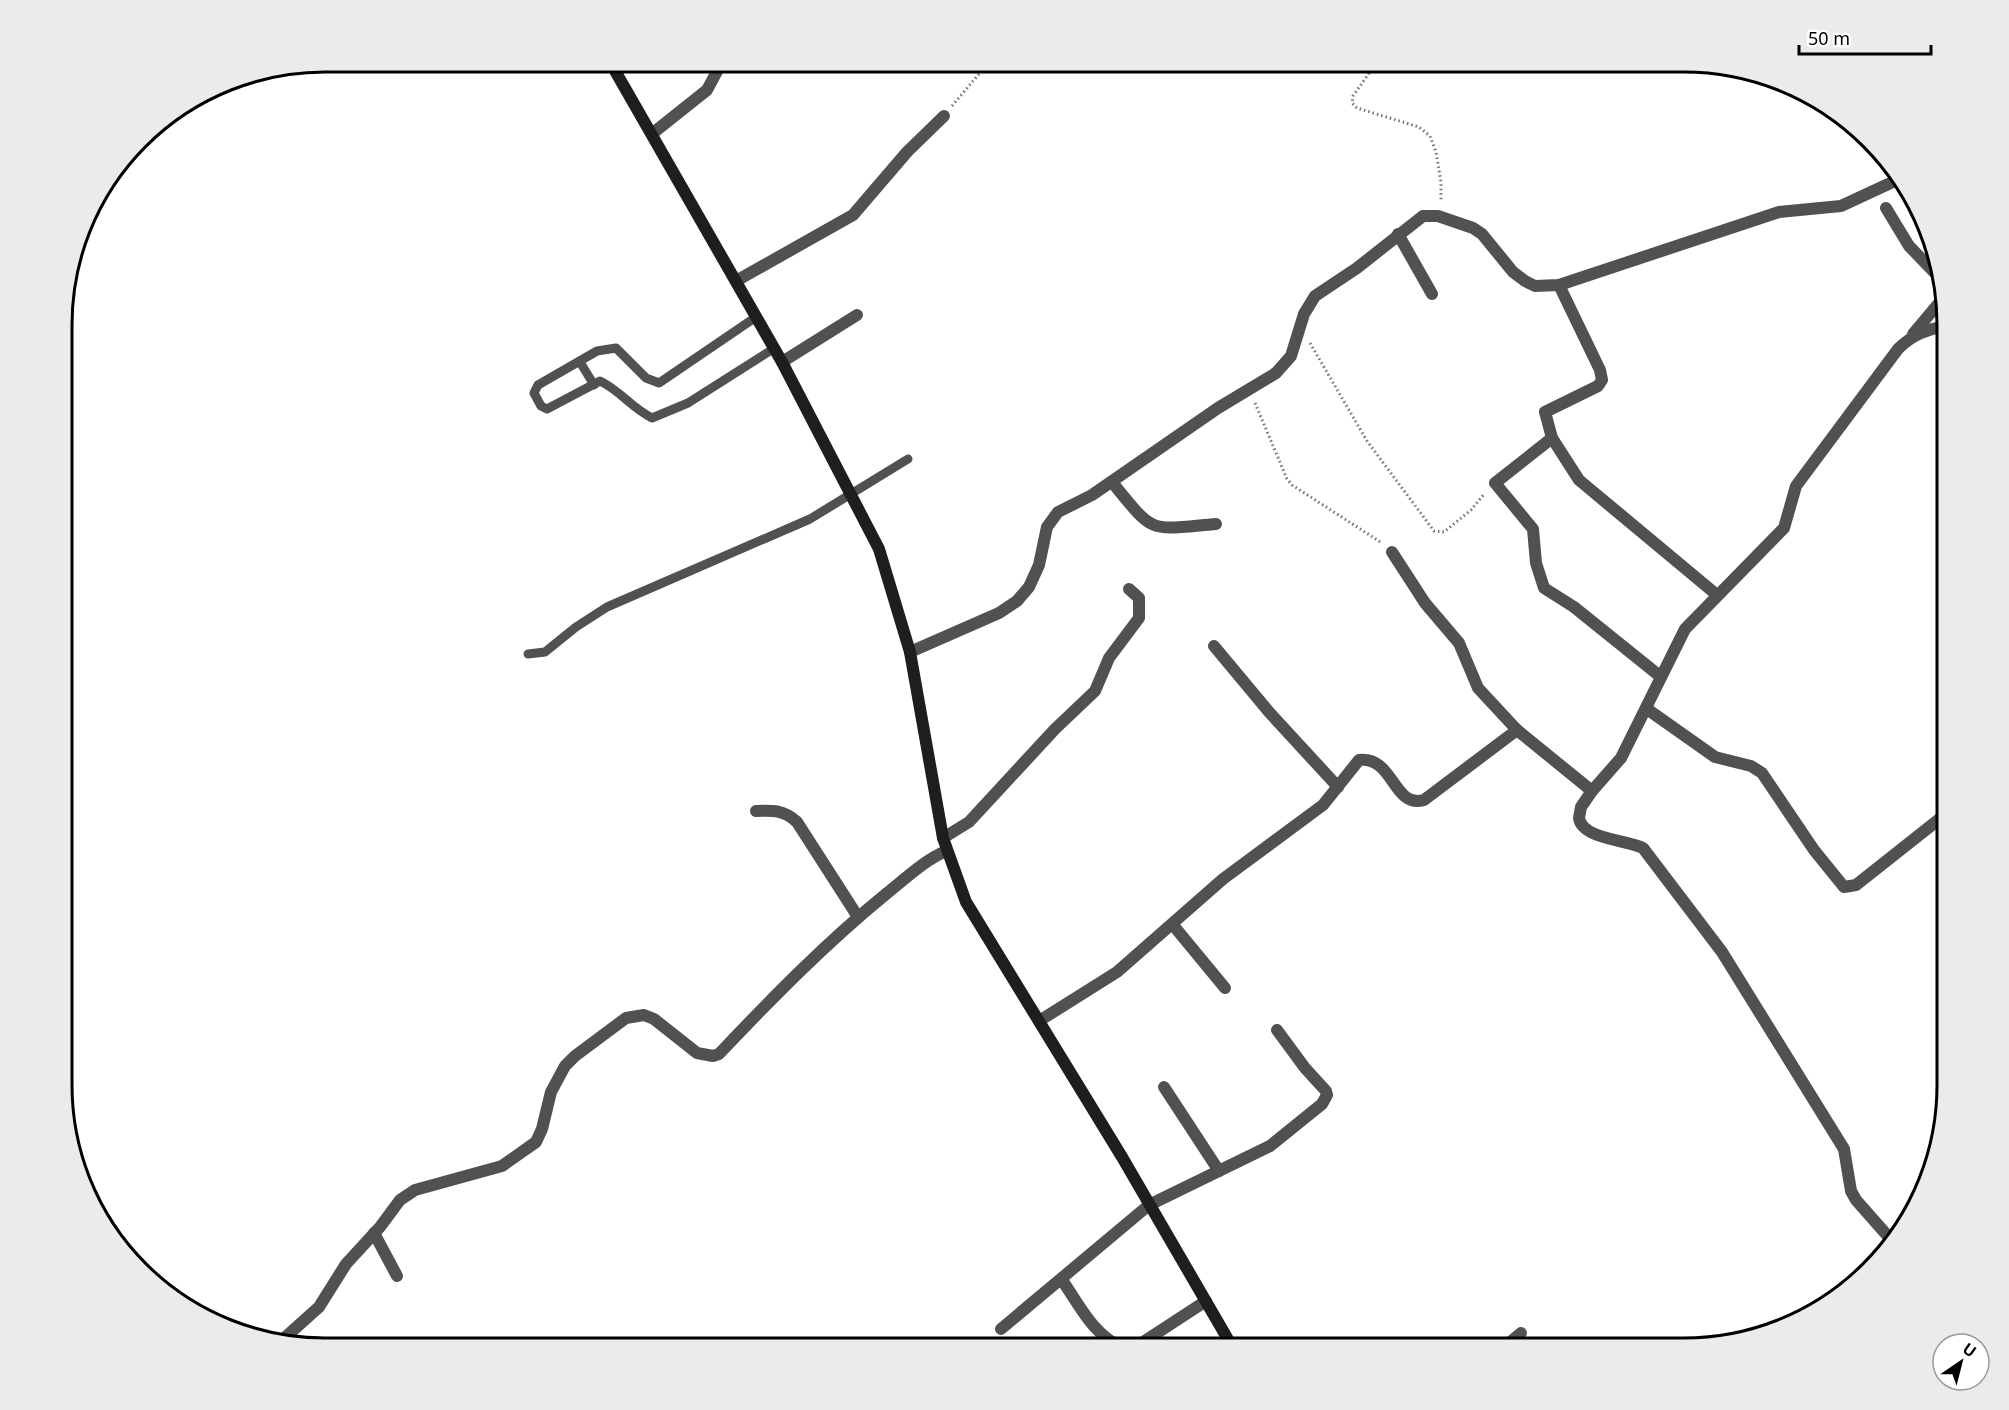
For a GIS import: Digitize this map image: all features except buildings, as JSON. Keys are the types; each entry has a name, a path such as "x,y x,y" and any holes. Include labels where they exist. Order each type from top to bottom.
{"street":[{"path":"616,72 782,362 879,549 910,652 946,851 971,911 1227,1338"},
{"path":"653,133 708,90 717,72"},
{"path":"736,281 853,215 907,152 944,116"},
{"path":"910,652 999,613 1017,601 1029,587 1039,565 1052,518 1112,482 1285,364 1291,356 1308,304 1315,296 1357,268 1423,216 1438,216 1482,234 1514,272 1525,281 1535,286 1558,285 1779,212 1841,206 1892,182"},
{"path":"1886,208 1905,241 1930,267"},
{"path":"1398,234 1432,294"},
{"path":"1558,285 1600,370 1602,380 1598,386 1545,412 1552,438 1578,480 1717,595"},
{"path":"1887,1235 1856,1200 1851,1191 1847,1160 1839,1141 1722,952 1642,848 1634,843 1610,841 1579,822 1581,807 1621,758 1685,629 1784,528 1796,486 1868,387 1936,307"},
{"path":"782,362 857,315"},
{"path":"1910,337 1937,329"},
{"path":"1552,438 1495,483 1533,528 1535,555 1544,588 1574,607 1661,677"},
{"path":"1112,482 1143,520 1152,526 1161,529 1216,524"},
{"path":"1392,552 1425,603 1459,643 1479,688 1517,730 1592,791"},
{"path":"943,838 969,822 1055,729 1095,691 1109,658 1139,618 1139,598 1128,589"},
{"path":"1214,646 1269,712 1338,787"},
{"path":"1647,709 1715,757 1750,766 1762,773 1814,850 1844,887 1856,885 1937,821"},
{"path":"1039,1021 1117,972 1223,879 1323,805 1359,760 1374,760 1381,765 1406,798 1418,802 1424,800 1517,730"},
{"path":"756,810 778,810 789,814 797,822 858,917"},
{"path":"288,1335 319,1307 346,1264 400,1200 415,1190 502,1166 536,1142 542,1129 551,1092 565,1066 626,1018 644,1016 654,1019 697,1053 713,1056 719,1054 780,990 858,917 927,861 946,851"},
{"path":"1173,925 1226,988"},
{"path":"1001,1329 1149,1205 1281,1139 1325,1099 1326,1091 1305,1068 1277,1030"},
{"path":"1164,1086 1219,1171"},
{"path":"374,1233 397,1276"},
{"path":"1062,1280 1095,1329 1104,1338"},
{"path":"1149,1338 1206,1301"},
{"path":"1515,1338 1521,1333"}],"lane":[{"path":"756,317 659,383 646,378 616,348 597,351 538,386 534,393 541,405 547,409 600,381 616,389 633,408 652,418 688,403 774,349"},
{"path":"580,362 594,385"},
{"path":"528,654 544,652 606,607 810,519 908,459"}],"path":[{"path":"944,116 981,72"},
{"path":"1370,72 1353,96 1352,103 1357,108 1419,127 1430,136 1436,152 1441,182 1438,216"},
{"path":"1300,326 1367,441 1434,531 1444,532 1471,510 1495,483"},
{"path":"1249,388 1287,479 1292,485 1378,540 1392,552"}]}
